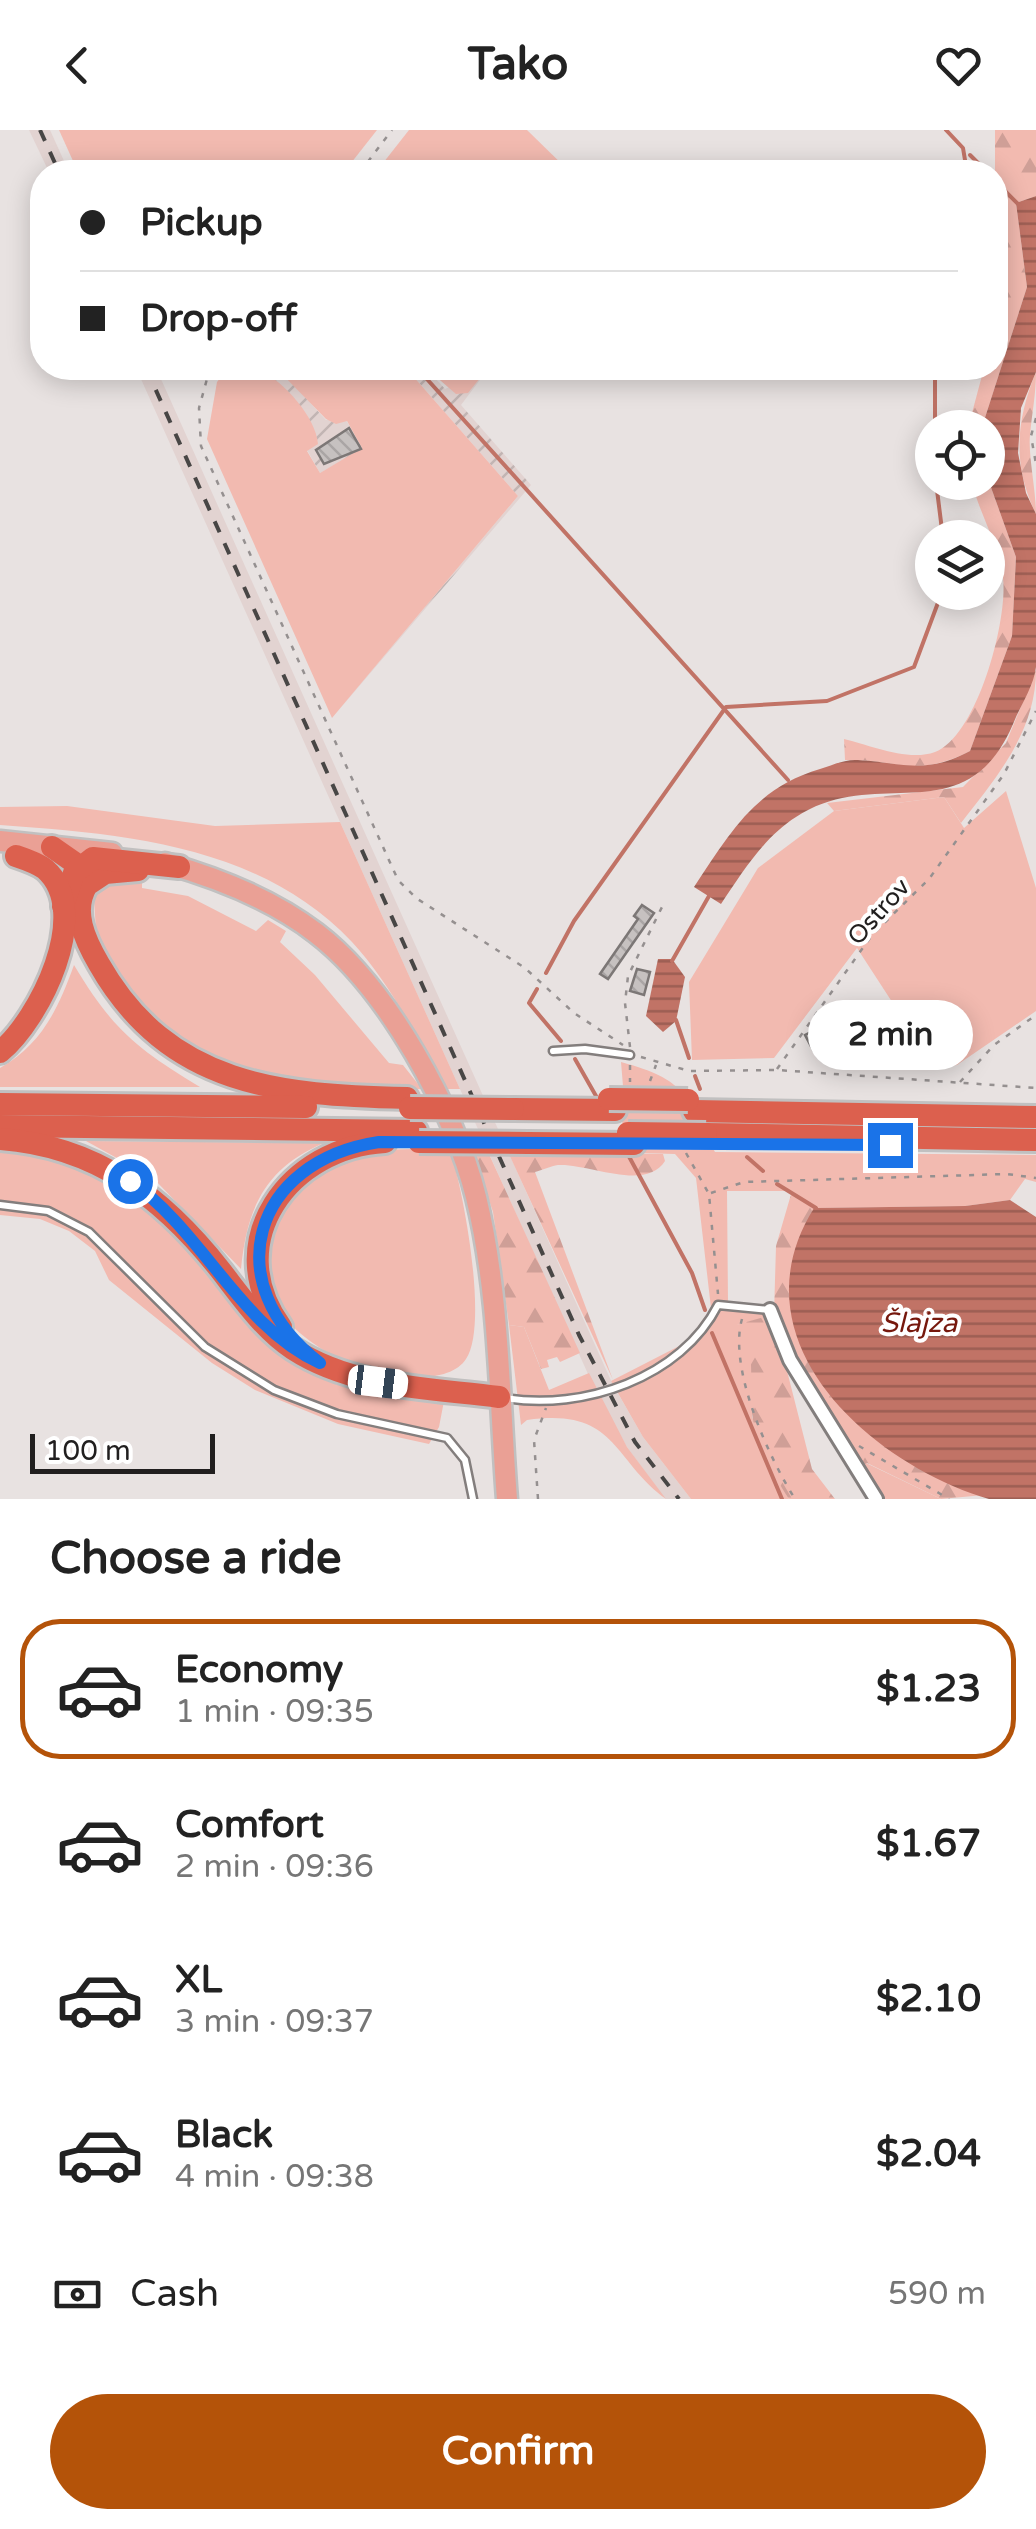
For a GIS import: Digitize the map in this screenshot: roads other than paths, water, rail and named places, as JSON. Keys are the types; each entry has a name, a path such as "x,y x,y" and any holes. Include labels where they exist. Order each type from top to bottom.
{"highway":[{"path":"52,847 79,865 104,858 179,867"},
{"path":"5,850 50,876 119,995 153,1031 197,1062 242,1082 413,1120 526,1138 1036,1140"},
{"path":"0,1052 40,1003 71,912 79,865"},
{"path":"71,912 96,877 138,870"},
{"path":"0,1126 413,1120 510,1104 619,1101 814,1112 1036,1117"},
{"path":"0,1104 413,1120"},
{"path":"320,1363 286,1333 263,1292 260,1244 273,1204 291,1180 327,1155 379,1142 413,1120"},
{"path":"0,1139 82,1156 154,1197 270,1330 291,1348 320,1363 378,1382 499,1397"}],"main road":[{"path":"5,850 52,847 129,855 179,867 260,898 316,933 362,980 438,1098 476,1195 490,1267 507,1499"},
{"path":"5,850 79,865 138,870 215,888 258,908 324,954 398,1031"}],"street":[{"path":"770,1310 790,1360 876,1499"}],"lane":[{"path":"553,1051 630,1056"},
{"path":"0,1206 48,1211 89,1232 174,1320 228,1364 274,1390 337,1414 447,1438 465,1460 473,1499"},
{"path":"499,1397 548,1403 579,1400 667,1362 690,1346 718,1305 770,1310"}],"water":[{"path":"1036,196 1036,372 1021,408 1018,453 1026,493 1036,514 1036,667 1028,693 996,754 973,776 947,788 859,795 828,802 796,817 764,845 721,904 694,887 746,815 778,788 797,777 848,760 914,766 940,763 970,751 1012,636 1016,557 996,500 1005,500 1005,410 987,410 997,380 1008,380 1008,346 1027,287 1016,203"},
{"path":"658,959 672,959 685,977 676,1021 663,1032 646,1016"},
{"name":"Šlajza","path":"1010,1200 1036,1217 1036,1499 989,1499 944,1482 900,1457 860,1427 826,1390 802,1349 790,1305 793,1257 814,1208 965,1206"}],"waterway":[{"path":"946,130 963,148 965,160"},
{"path":"970,155 975,160"},
{"path":"1008,194 1020,206"},
{"path":"428,380 788,780"},
{"path":"935,380 935,410"},
{"path":"938,500 941,520"},
{"path":"546,973 574,921 726,707 827,701 914,667 935,610"},
{"path":"672,961 709,896"},
{"path":"537,989 529,1003 561,1041"},
{"path":"676,1020 689,1058"},
{"path":"575,1059 600,1103"},
{"path":"695,1076 700,1089"},
{"path":"626,1151 692,1273 705,1310"},
{"path":"747,1157 763,1171"},
{"path":"777,1184 816,1208"},
{"path":"712,1333 782,1499"}],"railway":[{"path":"40,130 54,160"},
{"path":"151,380 579,1335 635,1442 679,1499"}]}
